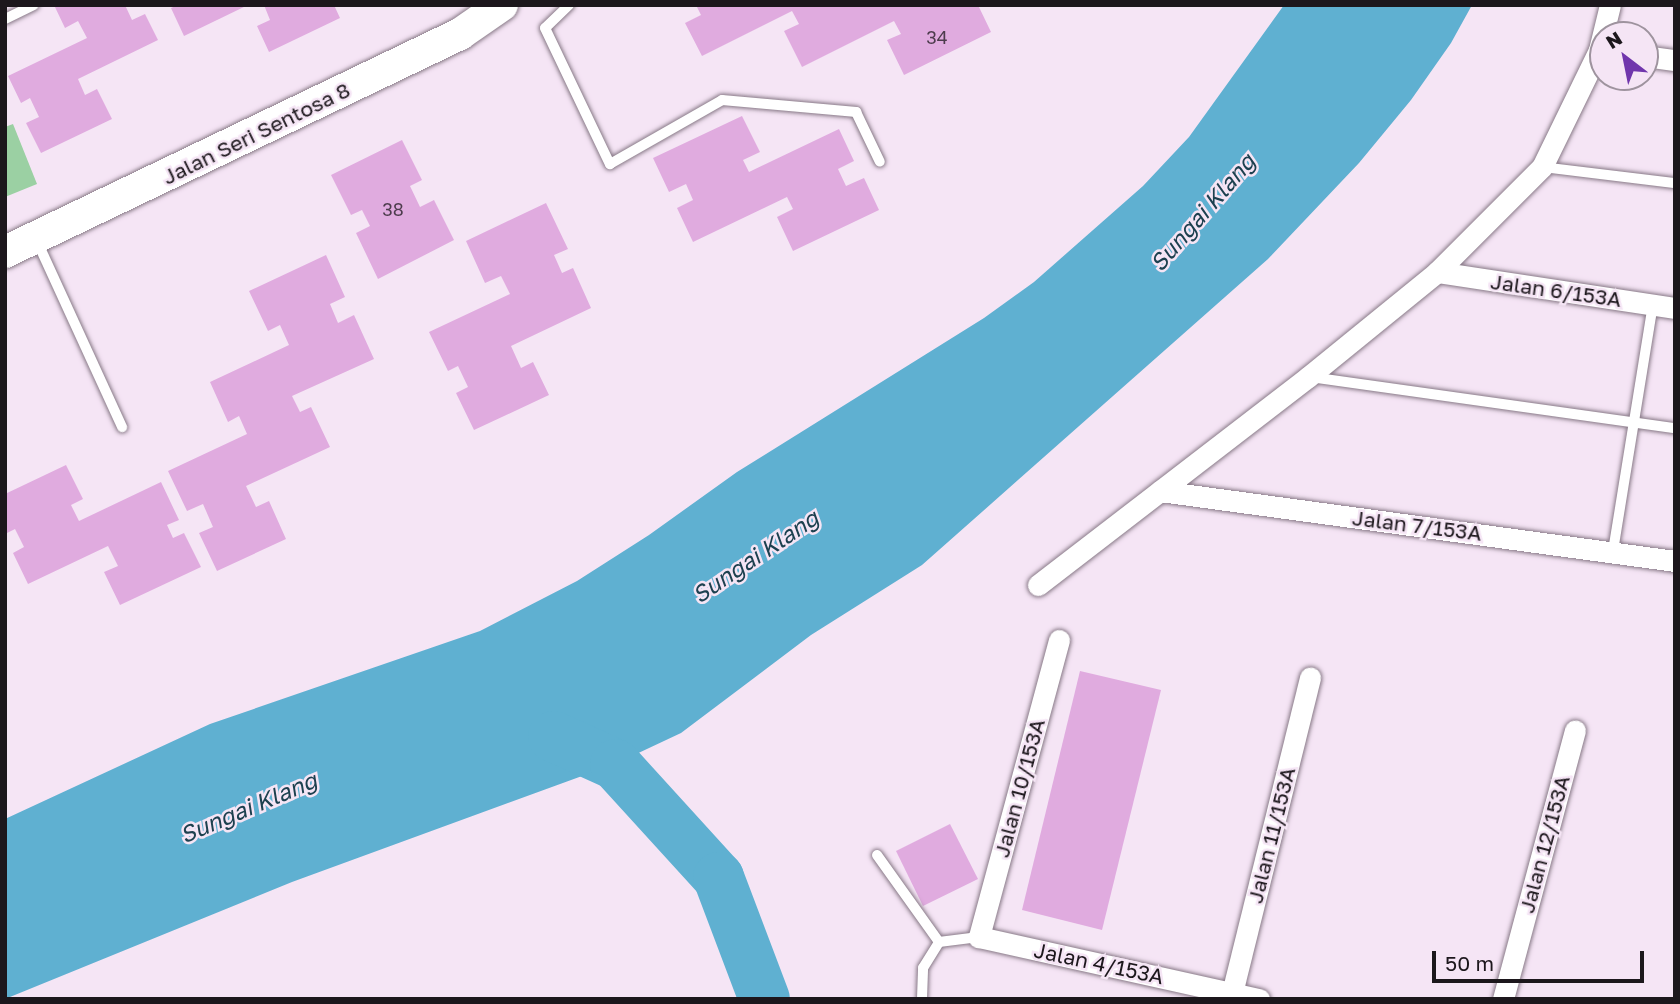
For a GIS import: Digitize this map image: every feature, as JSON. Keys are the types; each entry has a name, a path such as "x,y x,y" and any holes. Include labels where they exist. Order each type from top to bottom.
{"main road":[{"name":"Jalan Seri Sentosa 8","path":"5,252 460,34 502,5"}],"street":[{"path":"1038,585 1308,377 1437,272 1542,167 1589,74"},
{"name":"Jalan 6/153A","path":"1437,272 1675,308"},
{"name":"Jalan 7/153A","path":"1160,491 1675,561"},
{"name":"Jalan 10/153A","path":"979,937 1059,640"},
{"name":"Jalan 11/153A","path":"1232,993 1310,677"},
{"name":"Jalan 12/153A","path":"1503,999 1575,730"},
{"name":"Jalan 4/153A","path":"979,937 1259,999"}],"lane":[{"path":"5,19 34,5"},
{"path":"569,5 545,28 610,164 722,100 856,112 880,162"},
{"path":"1542,167 1675,183"},
{"path":"36,238 122,427"},
{"path":"1613,551 1653,305"},
{"path":"1308,377 1675,428"},
{"path":"877,855 939,942"},
{"path":"939,942 979,937"},
{"path":"922,999 923,968 939,942"}],"green space":[{"path":"13,124 37,184 5,197 5,127"}],"water":[{"name":"Sungai Klang","path":"1284,5 1472,5 1451,43 1411,100 1359,163 1268,259 922,565 811,635 681,733 615,764 292,882 5,999 5,819 210,724 480,631 577,581 649,535 737,472 984,318 1034,282 1143,186 1189,137"}],"building":[{"path":"54,5 125,5 132,20 145,14 158,40 78,79 85,95 97,89 112,119 41,153 26,123 39,117 30,98 21,103 8,76 87,38 78,21 65,28"},
{"path":"178,5 248,5 184,36 171,8"},
{"path":"264,5 334,5 340,18 269,52 257,26 270,20"},
{"path":"696,5 978,5 991,32 904,75 887,40 901,34 894,21 802,67 784,31 799,24 792,11 702,56 685,23 701,15"},
{"path":"742,116 760,152 743,160 749,172 839,129 854,161 838,169 846,186 864,178 879,210 793,251 777,217 793,209 787,197 693,242 677,208 693,200 686,184 669,192 653,158"},
{"path":"402,140 422,180 410,186 420,207 434,200 454,240 378,279 356,233 370,226 362,210 351,215 331,175"},
{"path":"546,203 568,249 554,255 562,273 573,268 591,308 511,346 521,368 533,362 549,395 474,430 456,393 468,387 458,366 448,371 429,332 510,294 501,276 485,283 466,241"},
{"path":"326,255 345,297 330,304 338,323 354,315 374,359 292,396 300,412 311,407 330,447 246,486 256,507 269,501 286,539 217,571 199,533 213,527 203,504 187,511 168,471 247,434 239,416 228,422 210,382 289,345 280,325 268,331 249,291"},
{"path":"66,465 83,499 71,505 79,521 161,482 179,520 167,525 173,538 184,533 201,567 120,605 104,572 118,566 108,546 28,584 13,553 24,547 15,529 5,534 5,494"},
{"path":"1080,671 1161,690 1102,930 1022,910"},
{"path":"950,824 978,879 923,906 896,851"}],"waterway":[{"path":"553,736 615,764 718,877 764,999"}]}
